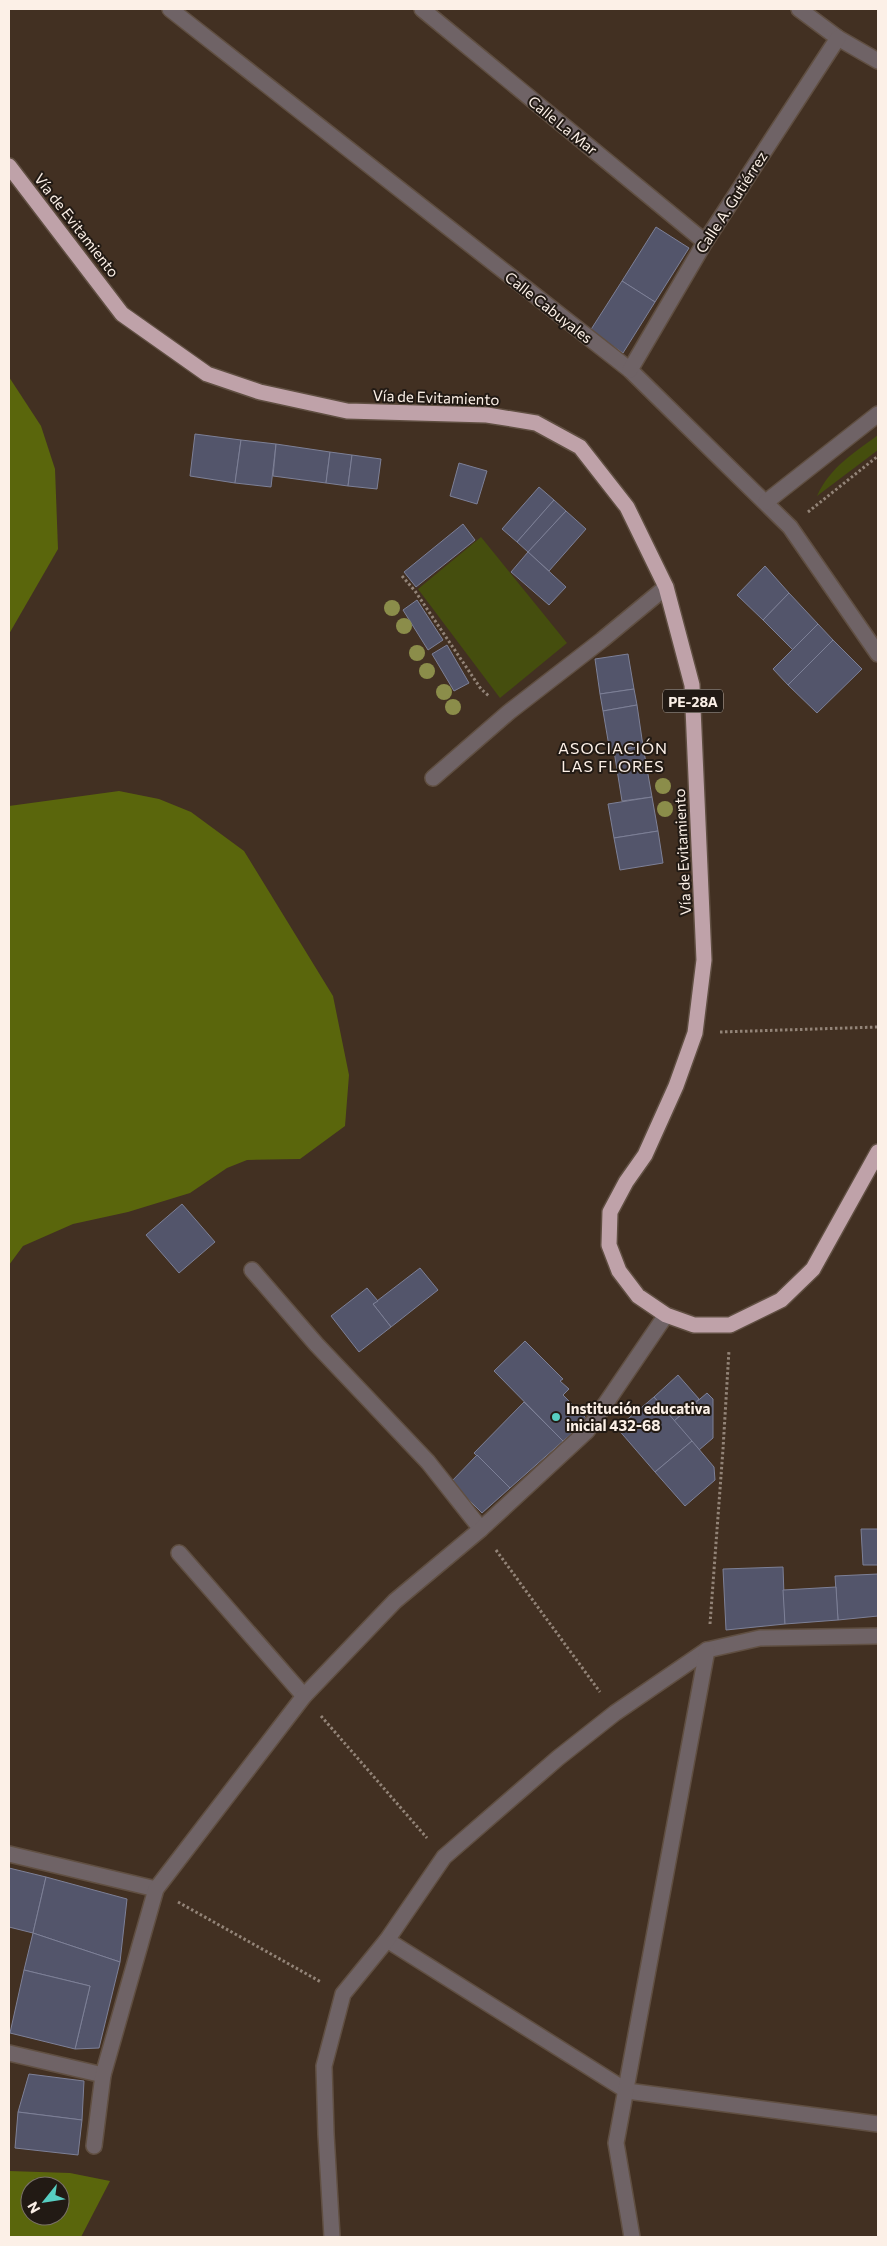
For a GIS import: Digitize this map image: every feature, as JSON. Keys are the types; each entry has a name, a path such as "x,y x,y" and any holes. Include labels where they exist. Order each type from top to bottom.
{"highway":[{"name":"Vía de Evitamiento","path":"9,166 122,314 207,374 260,392 347,411 487,414 536,423 580,446 627,507 666,587 692,685 704,960 695,1033 676,1086 645,1155 626,1182 610,1212 610,1244 619,1271 638,1296 666,1315 694,1325 730,1325 781,1300 813,1269 878,1152"}],"street":[{"name":"Calle La Mar","path":"422,9 705,242"},
{"path":"799,9 838,38 878,62"},
{"name":"Calle Cabuyales","path":"180,12 630,370 790,526 878,654"},
{"name":"Calle A. Gutiérrez","path":"630,370 705,242 838,38"},
{"path":"766,502 878,414"},
{"path":"433,778 509,712 602,640 666,587"},
{"path":"252,1270 316,1344 428,1462 481,1529"},
{"path":"94,2146 103,2075 156,1889 304,1696 394,1601 481,1529 588,1431 666,1315"},
{"path":"179,1553 304,1696"},
{"path":"332,2237 324,2066 343,1994 387,1940 444,1857 558,1758 615,1713 708,1650 760,1638 878,1636"},
{"path":"632,2237 616,2143 628,2091 708,1650"},
{"path":"9,1854 156,1889"},
{"path":"387,1940 628,2091 878,2124"},
{"path":"9,2053 103,2075"}],"path":[{"path":"790,526 878,456"},
{"path":"402,576 415,591 481,689 509,712"},
{"path":"695,1033 878,1027"},
{"path":"708,1650 724,1449 730,1325"},
{"path":"481,1529 615,1713"},
{"path":"304,1696 444,1857"},
{"path":"156,1889 343,1994"}],"green space":[{"path":"9,377 41,426 55,469 58,549 9,634"},
{"path":"878,435 878,450 817,496 829,476 836,469"},
{"path":"481,537 567,643 500,698 418,589"},
{"path":"119,791 159,799 191,812 244,851 333,996 349,1075 345,1126 300,1159 247,1160 227,1168 190,1193 128,1212 73,1224 23,1246 9,1265 9,806"},
{"path":"9,2171 70,2173 110,2181 81,2237 9,2237"}],"building":[{"path":"656,227 689,248 655,302 622,281"},
{"path":"622,281 655,302 623,353 590,331"},
{"path":"195,434 241,440 235,483 190,476"},
{"path":"241,440 276,444 271,487 235,483"},
{"path":"276,444 330,452 326,483 273,476"},
{"path":"330,452 352,455 348,486 326,483"},
{"path":"352,455 381,459 377,489 348,486"},
{"path":"459,463 487,471 477,504 450,496"},
{"path":"539,487 554,500 517,542 502,529"},
{"path":"554,500 566,511 528,552 517,542"},
{"path":"566,511 586,529 549,571 528,552"},
{"path":"463,524 475,540 416,587 404,572"},
{"path":"528,552 566,587 549,605 511,572"},
{"path":"765,566 789,593 763,620 737,595"},
{"path":"789,593 818,624 793,650 763,620"},
{"path":"417,600 443,640 428,650 403,610"},
{"path":"818,624 833,640 788,685 773,669"},
{"path":"833,640 862,669 817,713 788,685"},
{"path":"447,645 469,683 454,691 432,654"},
{"path":"628,654 634,689 600,694 595,659"},
{"path":"634,689 637,705 603,711 600,694"},
{"path":"637,705 643,746 610,752 603,711"},
{"path":"643,746 652,797 622,801 614,751"},
{"path":"652,797 658,831 614,838 608,804"},
{"path":"658,831 663,863 620,870 614,838"},
{"path":"182,1204 215,1242 179,1273 146,1235"},
{"path":"420,1268 438,1290 391,1327 373,1304"},
{"path":"367,1288 378,1301 373,1304 391,1327 359,1352 331,1316"},
{"path":"525,1341 563,1379 560,1381 569,1389 563,1395 588,1420 563,1441 494,1371"},
{"path":"678,1375 699,1399 674,1421 654,1397"},
{"path":"707,1393 713,1399 713,1438 699,1450 674,1421"},
{"path":"654,1397 692,1441 655,1472 617,1428"},
{"path":"524,1402 563,1441 510,1488 474,1453"},
{"path":"692,1441 714,1467 715,1480 685,1506 655,1472"},
{"path":"477,1455 510,1488 482,1513 451,1482"},
{"path":"861,1529 878,1529 878,1565 863,1565"},
{"path":"783,1567 785,1624 726,1630 723,1569"},
{"path":"878,1574 878,1616 838,1620 835,1576"},
{"path":"836,1587 838,1620 785,1624 783,1590"},
{"path":"9,1868 46,1877 33,1933 9,1927"},
{"path":"46,1877 127,1899 120,1962 33,1933"},
{"path":"33,1933 120,1962 99,2048 75,2049 90,1986 24,1970"},
{"path":"24,1970 90,1986 75,2049 10,2033"},
{"path":"29,2074 84,2081 82,2120 18,2112"},
{"path":"18,2112 82,2120 78,2155 15,2148"}],"place":[{"name":"Institución educativa inicial 432-68","path":"556,1417"}],"district":[{"name":"ASOCIACIÓN LAS FLORES","path":"613,756"}]}
